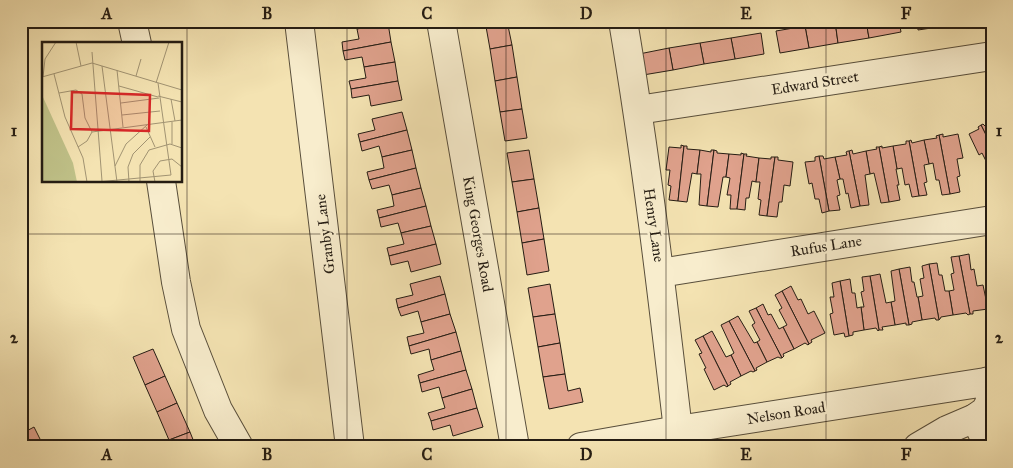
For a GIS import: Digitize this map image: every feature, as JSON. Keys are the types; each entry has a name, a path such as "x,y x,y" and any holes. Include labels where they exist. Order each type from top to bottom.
{"street":[{"path":"132,21 137,42"},
{"name":"Granby Lane","path":"300,21 350,447"},
{"name":"King Georges Road","path":"441,21 515,447"},
{"name":"Henry Lane","path":"623,21 638,110 660,273 678,430"},
{"name":"Edward Street","path":"638,110 992,56"},
{"path":"161,182 176,282 186,329 218,410 239,447"},
{"name":"Rufus Lane","path":"660,273 992,220"},
{"path":"918,447 985,411 990,402 990,381"},
{"name":"Nelson Road","path":"581,447 990,381"},
{"path":"975,418 989,447"}],"building":[{"path":"356,21 387,21 388,23 357,29"},
{"path":"485,21 507,21 512,45 490,49"},
{"path":"835,21 838,43 809,48 805,26"},
{"path":"835,21 866,21 869,38 838,43"},
{"path":"866,21 899,21 901,32 869,38"},
{"path":"917,21 965,21 965,23 918,30"},
{"path":"388,23 391,42 343,51 342,42 359,39 357,29"},
{"path":"805,26 809,48 780,53 776,31"},
{"path":"761,33 764,54 735,59 731,38"},
{"path":"731,38 735,59 704,64 700,43"},
{"path":"391,42 395,62 364,67 362,57 345,60 343,51"},
{"path":"700,43 704,64 673,70 669,48"},
{"path":"512,45 517,77 495,81 490,49"},
{"path":"669,48 673,70 643,75 639,54"},
{"path":"395,62 398,81 351,89 349,81 366,78 364,67"},
{"path":"517,77 522,109 500,112 495,81"},
{"path":"398,81 402,100 371,106 369,95 352,98 351,89"},
{"path":"522,109 527,138 505,141 500,112"},
{"path":"402,112 407,130 360,142 358,134 375,130 372,119"},
{"path":"992,123 992,147 981,125 985,126"},
{"path":"981,125 992,147 992,166 989,167 982,153 979,155 969,134 979,129 978,127"},
{"path":"407,130 412,150 382,157 379,146 362,151 360,142"},
{"path":"943,134 943,137 958,134 963,158 957,159 960,176 957,177 960,192 950,194 939,135"},
{"path":"939,135 950,194 942,195 939,180 936,180 933,163 929,164 924,140 937,138 936,136"},
{"path":"911,140 912,143 924,140 929,164 924,165 927,182 924,183 927,195 919,196 909,141"},
{"path":"906,141 909,141 919,196 912,197 909,184 905,185 902,168 897,169 893,146 906,144"},
{"path":"681,145 684,146 678,201 669,200 671,186 668,185 670,170 666,170 669,147 681,148"},
{"path":"684,146 687,146 687,149 700,150 697,174 692,173 687,202 678,201"},
{"path":"882,146 882,148 893,146 900,200 889,202 879,147"},
{"path":"876,147 879,147 889,202 881,203 874,173 870,174 866,151 877,149"},
{"path":"412,150 416,168 369,180 367,172 384,168 382,157"},
{"path":"529,150 534,179 512,182 507,153"},
{"path":"700,150 711,152 711,150 714,150 707,206 699,205 701,174 697,174"},
{"path":"714,150 717,153 729,154 726,177 723,177 718,207 707,206"},
{"path":"852,150 853,154 866,151 870,174 865,175 869,205 860,206 849,151"},
{"path":"849,151 860,206 851,208 843,179 840,179 835,157 847,155 846,152"},
{"path":"741,153 744,154 737,209 730,209 731,195 727,195 730,178 726,177 729,154 741,155"},
{"path":"744,154 759,158 756,182 752,181 749,198 746,198 745,210 737,209"},
{"path":"819,156 823,156 824,159 835,157 840,179 837,180 840,195 837,196 840,210 829,211"},
{"path":"819,156 829,211 822,213 819,199 815,199 812,183 809,184 805,162 815,161 815,157"},
{"path":"771,157 775,157 767,216 759,215 761,200 758,199 760,182 756,182 759,158 771,159"},
{"path":"775,157 778,157 778,160 793,162 790,186 784,185 782,202 779,202 777,217 767,216"},
{"path":"416,168 421,188 392,195 389,185 372,189 369,180"},
{"path":"534,179 539,208 517,212 512,182"},
{"path":"421,188 426,206 379,218 377,210 394,206 392,195"},
{"path":"426,206 431,226 401,233 398,223 381,227 379,218"},
{"path":"539,208 544,239 522,243 517,212"},
{"path":"431,226 436,244 389,256 387,248 404,244 401,233"},
{"path":"544,239 549,271 527,275 522,243"},
{"path":"436,244 441,264 411,272 408,261 391,265 389,256"},
{"path":"969,254 971,270 974,269 977,286 983,285 988,309 973,311 973,314 970,314 959,256"},
{"path":"959,256 970,314 968,315 966,313 953,315 949,291 954,290 951,274 954,273 951,257"},
{"path":"937,263 939,275 942,275 945,291 949,291 953,315 941,317 939,320 929,264"},
{"path":"929,264 939,320 935,318 922,320 918,297 923,296 920,279 924,278 922,266"},
{"path":"910,267 922,320 912,322 909,325 899,269"},
{"path":"899,269 909,325 906,325 906,323 895,325 891,302 895,301 891,271"},
{"path":"880,274 886,303 891,302 895,325 882,327 883,330 879,330 870,276"},
{"path":"440,276 445,294 398,308 396,299 413,295 410,284"},
{"path":"870,276 878,331 876,328 864,330 861,307 864,307 861,292 864,291 862,277"},
{"path":"850,279 852,293 855,293 857,308 861,307 864,330 853,332 853,335 849,336 840,281"},
{"path":"840,281 849,336 845,337 844,333 834,335 830,314 833,313 830,297 834,297 832,283"},
{"path":"550,284 555,314 533,317 528,288"},
{"path":"791,286 798,300 801,299 808,314 814,311 825,333 811,340 812,342 809,344 782,291"},
{"path":"782,291 808,345 805,343 794,349 783,327 787,325 779,310 782,308 775,295"},
{"path":"445,294 450,314 421,322 418,311 401,316 398,308"},
{"path":"763,304 768,315 771,314 779,329 783,327 794,349 783,354 782,358 756,308"},
{"path":"756,308 782,358 778,357 767,362 757,342 760,340 752,325 755,323 749,311"},
{"path":"450,314 456,332 409,346 407,337 424,333 421,322"},
{"path":"555,314 560,343 538,347 533,317"},
{"path":"738,316 754,343 757,342 767,362 756,368 757,370 755,371 729,321"},
{"path":"729,321 755,371 753,372 751,371 741,376 731,355 734,353 721,325"},
{"path":"712,331 726,357 731,355 741,376 730,382 731,384 728,386 703,336"},
{"path":"456,332 461,351 431,360 429,349 411,354 409,346"},
{"path":"703,336 727,387 724,385 714,390 704,369 706,368 699,354 702,353 695,340"},
{"path":"560,343 565,374 543,377 538,347"},
{"path":"153,349 165,376 145,385 133,357"},
{"path":"461,351 466,370 420,383 418,375 434,370 431,360"},
{"path":"466,370 472,389 442,398 439,387 422,392 420,383"},
{"path":"565,374 568,391 580,388 583,402 549,409 543,377"},
{"path":"165,376 177,403 157,412 145,385"},
{"path":"472,389 477,408 431,421 428,413 445,408 442,398"},
{"path":"177,403 190,432 169,440 157,412"},
{"path":"477,408 483,427 453,436 450,425 433,430 431,421"},
{"path":"34,427 44,447 21,447 21,434"},
{"path":"190,432 196,447 172,447 169,440"}]}
